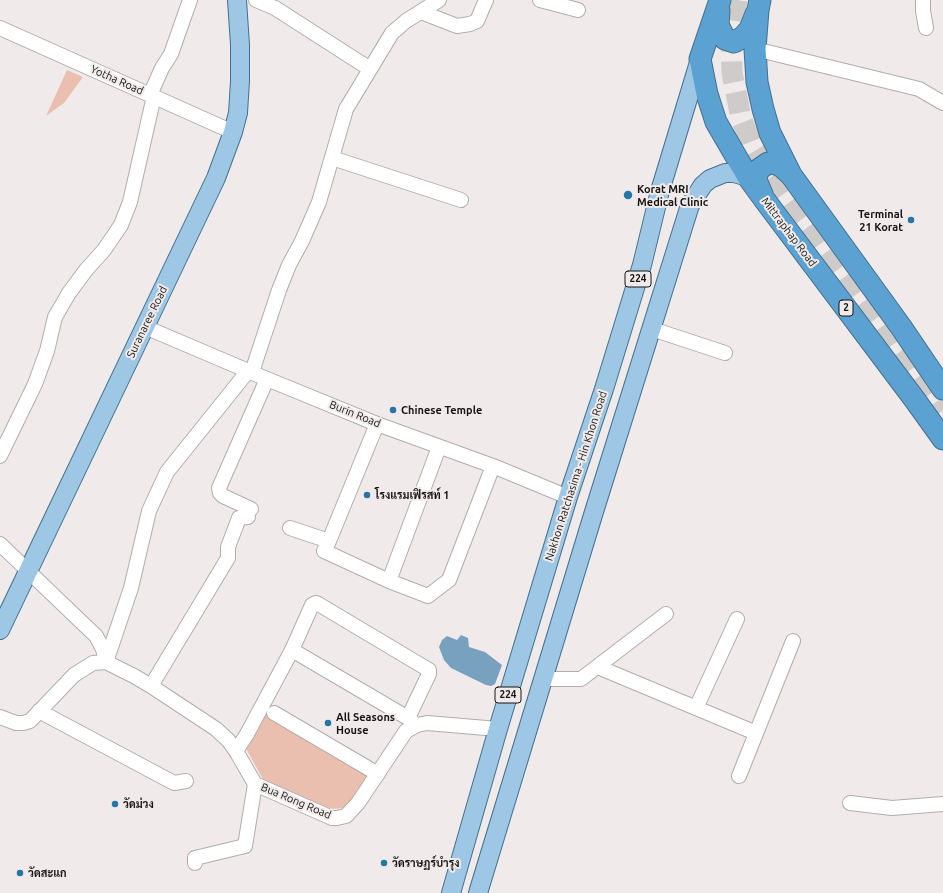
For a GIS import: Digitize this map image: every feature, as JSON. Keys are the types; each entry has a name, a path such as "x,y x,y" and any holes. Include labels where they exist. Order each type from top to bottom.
{"highway":[{"path":"720,0 718,25 725,39 734,42 743,37 750,28 759,5"},
{"path":"700,59 720,0"},
{"path":"759,5 755,48 757,82 770,133 791,175 901,327 943,388"},
{"name":"Mittraphap Road","path":"700,59 707,94 716,122 748,177 915,400 943,440"},
{"path":"764,199 756,180 758,170 768,163 773,163 781,166 791,175"}],"main road":[{"name":"Suranaree Road","path":"0,630 216,178 233,132 238,113 240,45 237,0"},
{"name":"Nakhon Ratchasima - Hin Khon Road","path":"451,893 498,729 568,497 604,389 642,266 660,191 700,59"},
{"name":"224","path":"478,893 690,205 703,185 710,178 725,173 734,173 748,177"},
{"path":"568,497 596,507"}],"street":[{"path":"0,456 35,384 47,351 55,317 69,293 86,270 104,250 121,225 130,202 152,96 162,68 172,54 190,0"},
{"path":"256,0 275,8 370,69"},
{"path":"106,662 131,588 149,511 167,472 250,371 278,290 319,202 346,109 392,33 406,21 439,0"},
{"path":"421,12 457,26 470,24 477,21 486,0"},
{"path":"540,0 578,10"},
{"path":"923,0 926,28"},
{"name":"Yotha Road","path":"0,28 233,132"},
{"path":"755,48 919,89 943,103"},
{"path":"332,158 461,200"},
{"name":"Burin Road","path":"145,327 377,424 493,466 568,497"},
{"path":"652,328 725,353"},
{"path":"151,686 228,558 228,547 239,518 249,513 223,496 220,493 220,488 267,379"},
{"path":"377,424 324,551 389,581 428,596 449,580 493,466"},
{"path":"389,581 439,447"},
{"path":"290,528 329,541"},
{"path":"0,544 96,636 103,650 106,662"},
{"path":"236,751 247,734 292,650 312,605 316,604 334,613 429,670 429,674 412,722"},
{"path":"544,679 581,679 666,614"},
{"path":"696,708 737,619"},
{"path":"739,776 793,641"},
{"path":"292,650 412,722 498,729"},
{"path":"0,717 16,723 30,721 74,675 93,663 106,662"},
{"name":"Bua Rong Road","path":"106,662 151,686 216,729 228,740 256,784 332,818 346,816 358,803 412,722"},
{"path":"598,667 756,733"},
{"path":"39,711 174,783 186,781"},
{"path":"274,713 378,774"},
{"path":"194,863 195,858 245,846 256,784"},
{"path":"850,803 892,808 943,804"}],"shaded area":[{"path":"67,70 83,77 64,103 46,116"},
{"path":"263,712 369,773 347,808 331,809 264,781 244,745"}],"water":[{"path":"461,635 468,638 469,647 485,652 502,665 495,684 491,686 486,685 451,668 444,660 439,647 442,640 447,636 457,640"}],"tunnel":[{"path":"737,0 731,39 732,73 741,118 753,148 763,165 941,412"}],"place":[{"name":"Korat MRI Medical Clinic","path":"628,195"},
{"name":"Terminal 21 Korat","path":"911,220"},
{"name":"Chinese Temple","path":"393,410"},
{"name":"โรงแรมเฟิรสท์ 1","path":"367,495"},
{"name":"All Seasons House","path":"328,723"},
{"name":"วัดม่วง","path":"115,804"},
{"name":"วัดราษฏร์บำรุง","path":"384,863"},
{"name":"วัดสะแก","path":"20,873"}]}
